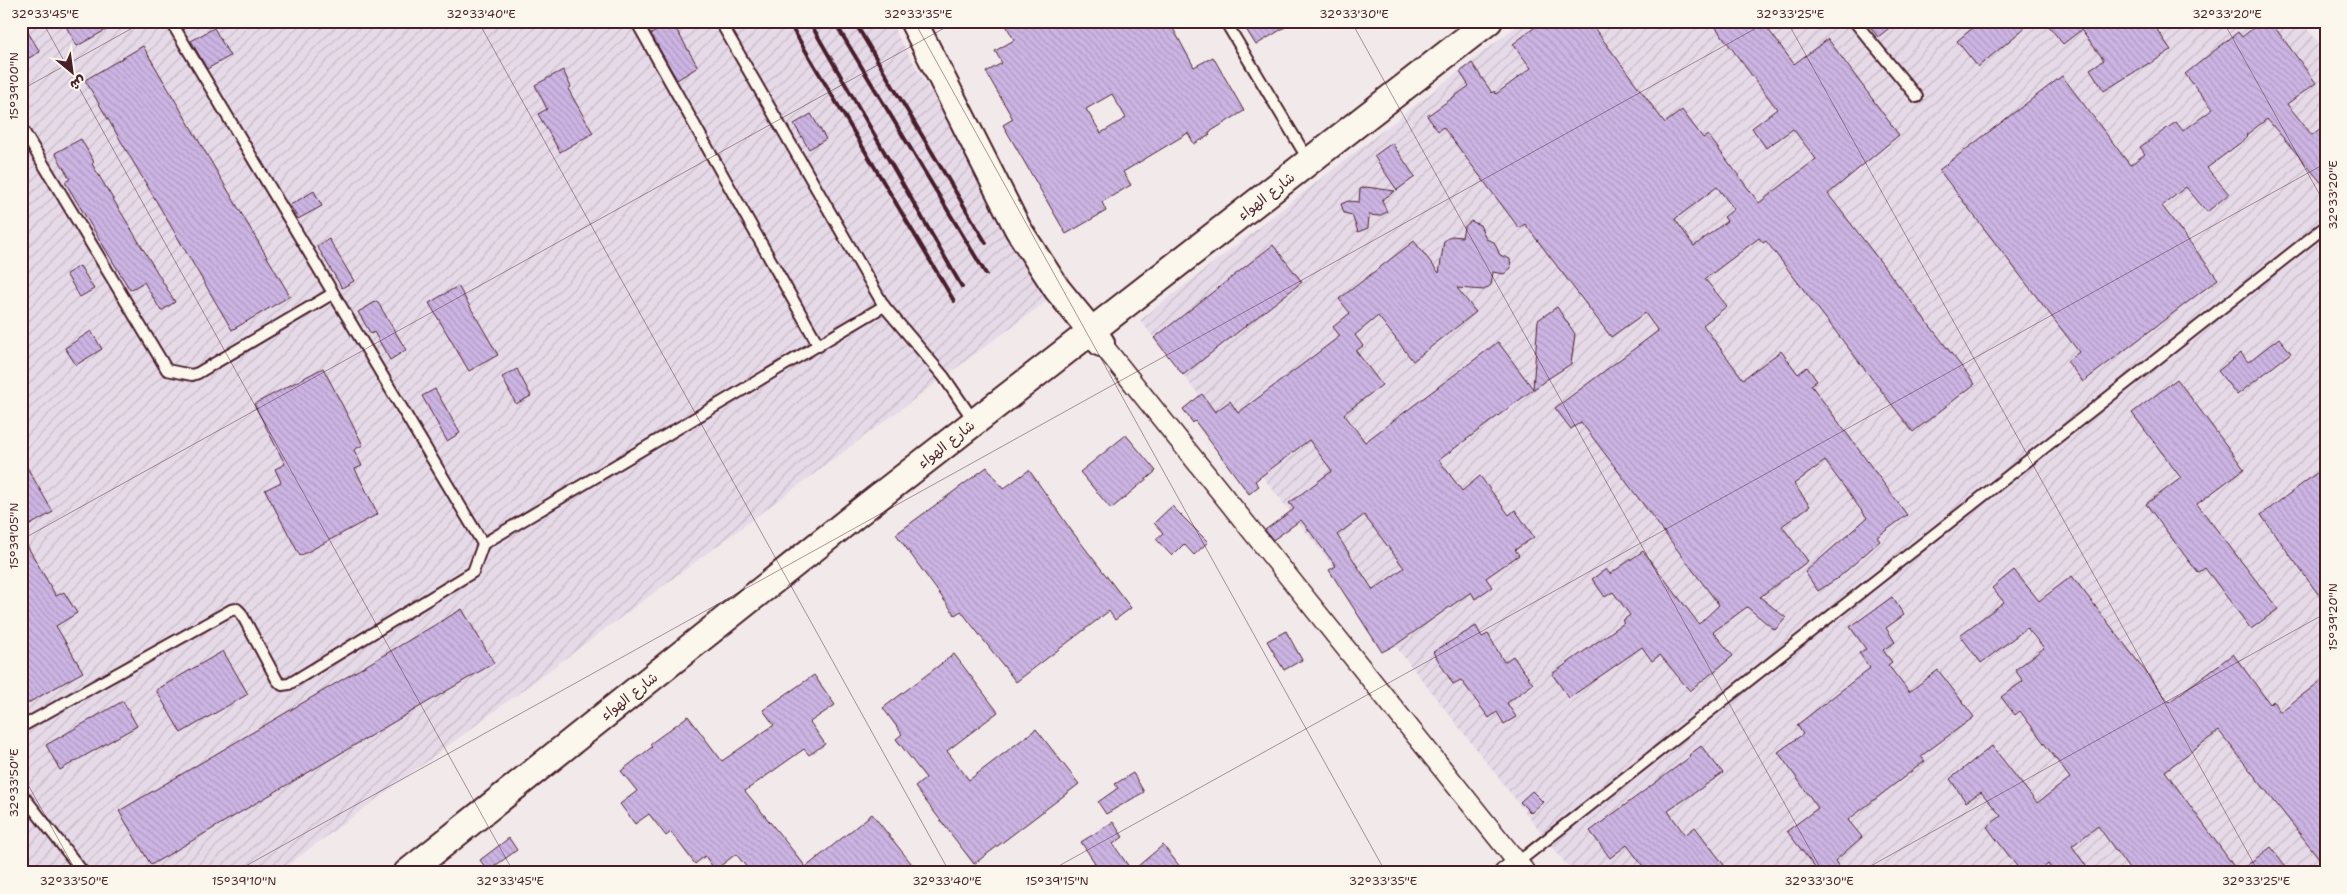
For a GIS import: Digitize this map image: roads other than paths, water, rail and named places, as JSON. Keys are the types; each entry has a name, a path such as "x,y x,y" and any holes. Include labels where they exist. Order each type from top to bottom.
{"street":[{"path":"913,21 1018,229 1057,289 1097,337 1516,869"},
{"name":"شارع الهواء","path":"407,873 975,422 1097,337 1309,162 1489,21"}],"lane":[{"path":"636,21 819,346"},
{"path":"720,21 884,306 944,377 975,422"},
{"path":"1225,21 1309,162"},
{"path":"1854,21 1917,96"},
{"path":"176,30 483,544"},
{"path":"21,127 167,370 192,375 198,373 332,294"},
{"path":"1516,869 1936,530 2326,226"},
{"path":"21,728 231,610 237,609 241,613 277,680 282,685 289,684 473,572 483,544 884,306"},
{"path":"21,793 83,872"}],"railway":[{"path":"788,21 954,301"},
{"path":"809,21 962,287"},
{"path":"834,21 986,274"},
{"path":"854,21 986,243"}]}
